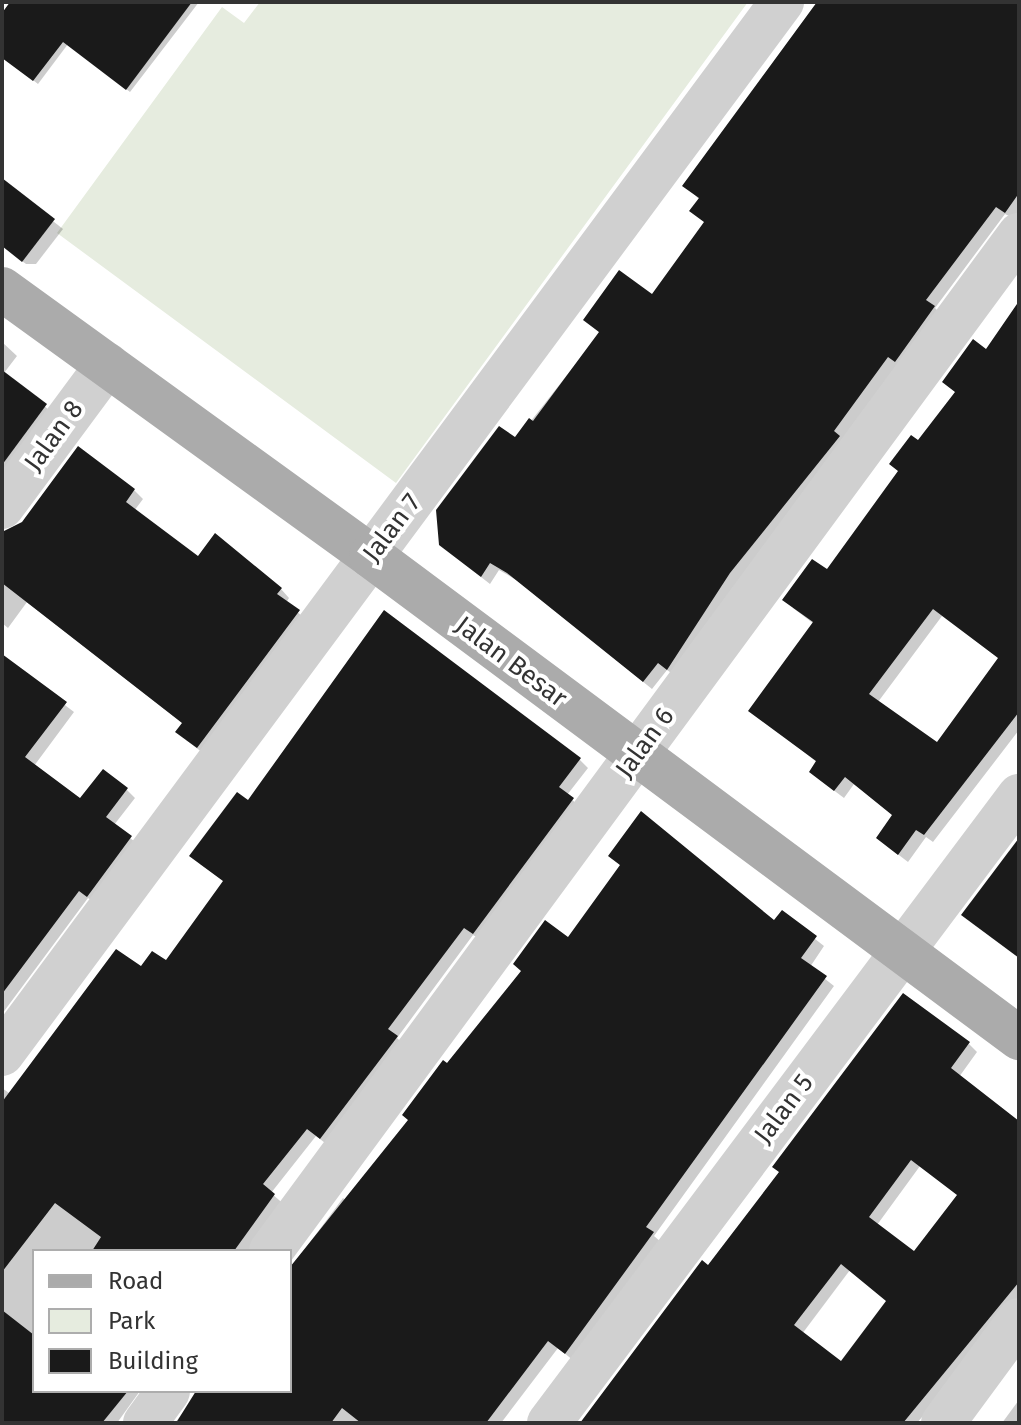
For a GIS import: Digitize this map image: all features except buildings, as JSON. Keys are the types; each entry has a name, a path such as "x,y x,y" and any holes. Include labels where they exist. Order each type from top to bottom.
{"main road":[{"name":"Jalan Besar","path":"2,289 371,556 1019,1038"}],"street":[{"name":"Jalan 7","path":"2,1054 782,2"},
{"name":"Jalan 6","path":"272,1249 1019,235"},
{"name":"Jalan 8","path":"2,507 107,365"},
{"name":"Jalan 5","path":"549,1423 1019,796"},
{"path":"943,1423 1019,1320"},
{"path":"145,1423 167,1393"}],"green space":[{"path":"260,2 748,2 396,483 57,233 222,7 244,23"}]}
